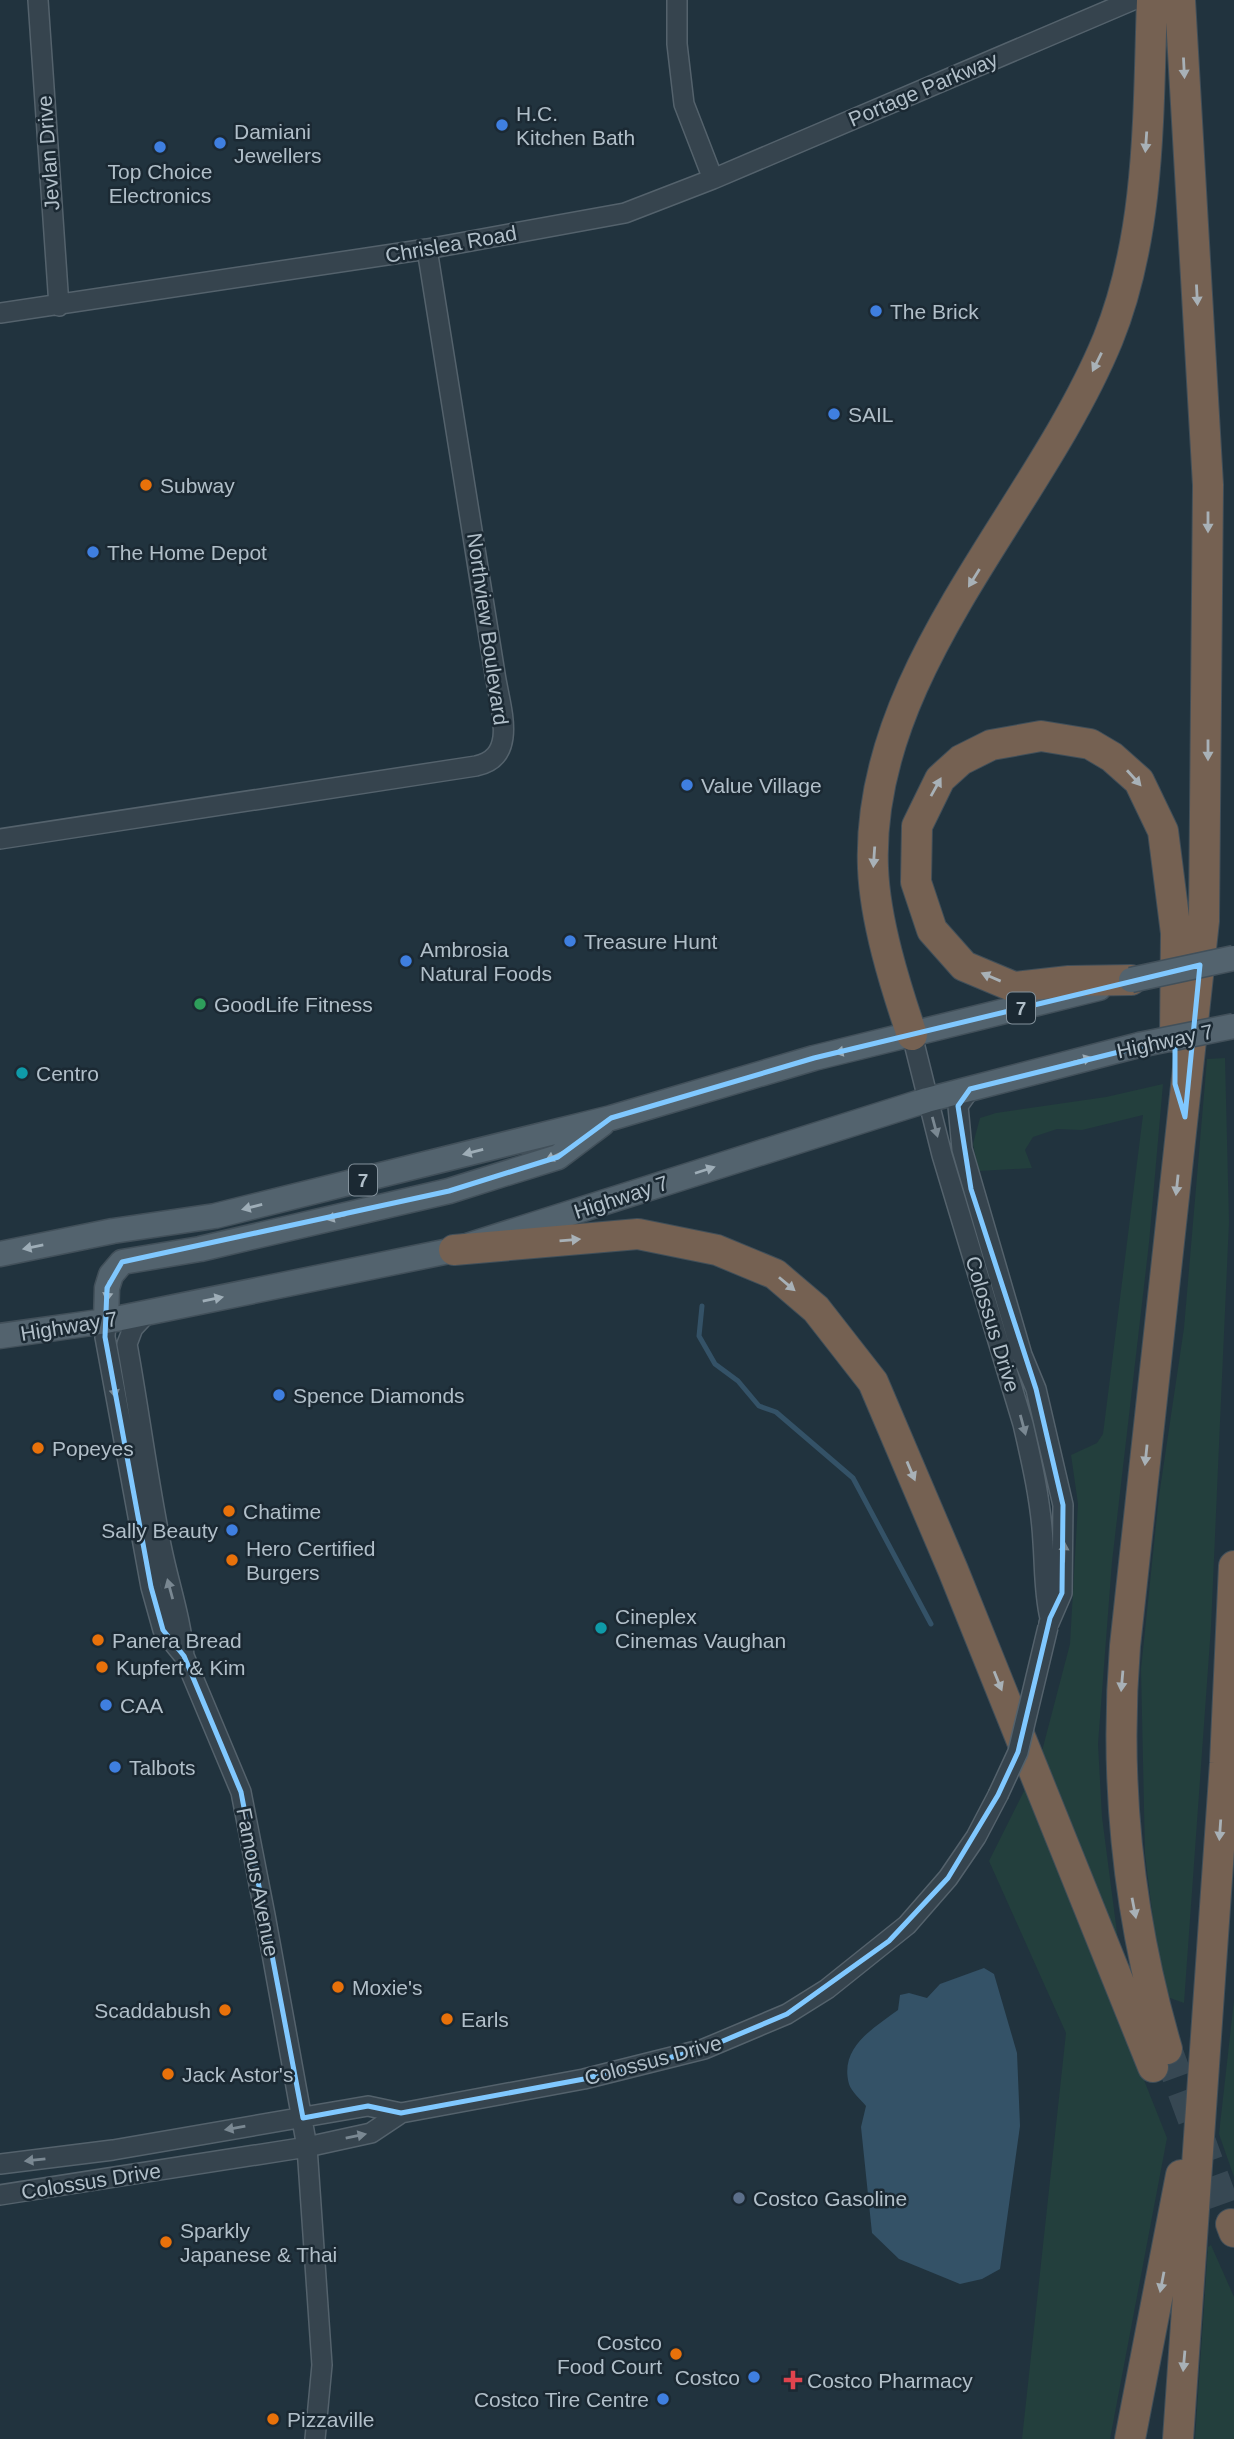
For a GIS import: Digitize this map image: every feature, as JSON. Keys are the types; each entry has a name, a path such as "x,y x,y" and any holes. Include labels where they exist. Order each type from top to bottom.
{"highway":[{"path":"912,1035 879,914 874,880 878,796 895,726 933,645 1066,425 1108,338 1127,276 1142,202 1152,0"},
{"path":"454,1250 638,1234 718,1250 775,1274 816,1309 873,1382 1160,2058 1153,2002 1131,1893 1122,1816 1120,1705 1204,921 1209,485 1180,0"},
{"path":"1131,981 1069,981 1014,987 964,966 932,930 916,882 917,826 940,779 961,760 991,745 1041,736 1090,744 1112,757 1139,781 1163,831 1165,844 1176,933 1175,1084 1185,1117"},
{"path":"1178,2439 1194,2244 1203,2048 1225,1763 1234,1566"},
{"path":"1130,2439 1167,2253 1203,2048"}],"main road":[{"name":"7","path":"0,1254 113,1231 215,1216 611,1118 814,1058 1234,958"},
{"name":"Highway 7","path":"0,1336 106,1321 454,1250 927,1100 1139,1045 1234,1026"},
{"path":"106,1321 107,1288 111,1275 122,1262 200,1249 449,1191 558,1157 611,1118"}],"street":[{"name":"Jevlan Drive","path":"38,0 59,306"},
{"path":"677,0 677,44 684,104 713,179"},
{"name":"Portage Parkway","path":"713,179 1133,0"},
{"name":"Chrislea Road","path":"0,313 427,249 625,213 713,179"},
{"name":"Northview Boulevard","path":"0,839 476,766 491,763 500,754 503,742 501,714 427,249"},
{"name":"Colossus Drive","path":"912,1035 942,1155 963,1192"},
{"name":"Colossus Drive","path":"0,2164 113,2150 368,2106 401,2113 584,2079 691,2053 787,2014 827,1989 907,1925 948,1878 976,1837 999,1795 1018,1752 1049,1622 1043,1591 1043,1542 1033,1467 963,1192 958,1106 970,1089"},
{"name":"Famous Avenue","path":"147,1313 133,1328 127,1344 158,1532 169,1590 181,1626 184,1656"},
{"name":"Famous Avenue","path":"106,1321 105,1337 151,1587 163,1630 184,1656 241,1792 303,2118"},
{"name":"Colossus Drive","path":"0,2195 307,2147 371,2133 401,2113"},
{"path":"303,2118 322,2365 315,2439"},
{"path":"113,2150 120,2175"}],"highlighted area":[{"path":"1200,965 1185,1117 1175,1084 1175,1038 970,1089 958,1106 971,1189 1036,1389 1063,1505 1062,1593 1050,1618 1018,1752 998,1795 948,1878 889,1941 787,2014 704,2049 584,2079 401,2113 368,2106 303,2118 241,1792 184,1656 163,1630 151,1587 105,1337 107,1288 122,1262 449,1191 558,1157 611,1118 814,1058"}],"green space":[{"path":"1225,1058 1229,1222 1211,1627 1184,2003 1170,1998 1158,1960 1145,1854 1141,1669 1159,1496 1184,1328 1207,1059"},
{"path":"1163,1084 1149,1243 1112,1562 1098,1744 1102,1817 1119,1948 1052,1786 1042,1751 1070,1644 1078,1504 1071,1455 1097,1443 1103,1434 1143,1115 1082,1130 1057,1129 1033,1137 1025,1150 1032,1168 979,1171 973,1144 980,1118 996,1113 1106,1097"},
{"path":"1027,1785 1167,2138 1110,2439 1022,2439 1066,2033 989,1861"},
{"path":"1234,2000 1234,2177 1219,2134"},
{"path":"1211,2245 1234,2297 1234,2439 1195,2439 1208,2247"}],"water":[{"path":"984,1968 994,1974 1017,2053 1020,2126 1000,2269 982,2279 960,2284 899,2259 872,2233 861,2127 866,2106 850,2087 847,2071 849,2059 861,2040 898,2010 900,1995 909,1993 927,1998 940,1984"}],"waterway":[{"path":"702,1306 699,1336 715,1364 738,1381 759,1406 776,1412 853,1478 931,1624"}],"tunnel":[{"path":"1167,2049 1231,2224"}],"place":[{"name":"H.C. Kitchen Bath","path":"502,125"},
{"name":"Damiani Jewellers","path":"220,143"},
{"name":"Top Choice Electronics","path":"160,147"},
{"name":"The Brick","path":"876,311"},
{"name":"SAIL","path":"834,414"},
{"name":"Subway","path":"146,485"},
{"name":"The Home Depot","path":"93,552"},
{"name":"Value Village","path":"687,785"},
{"name":"Treasure Hunt","path":"570,941"},
{"name":"Ambrosia Natural Foods","path":"406,961"},
{"name":"GoodLife Fitness","path":"200,1004"},
{"name":"Centro","path":"22,1073"},
{"name":"Spence Diamonds","path":"279,1395"},
{"name":"Popeyes","path":"38,1448"},
{"name":"Chatime","path":"229,1511"},
{"name":"Sally Beauty","path":"232,1530"},
{"name":"Hero Certified Burgers","path":"232,1560"},
{"name":"Cineplex Cinemas Vaughan","path":"601,1628"},
{"name":"Panera Bread","path":"98,1640"},
{"name":"Kupfert & Kim","path":"102,1667"},
{"name":"CAA","path":"106,1705"},
{"name":"Talbots","path":"115,1767"},
{"name":"Moxie's","path":"338,1987"},
{"name":"Scaddabush","path":"225,2010"},
{"name":"Earls","path":"447,2019"},
{"name":"Jack Astor's","path":"168,2074"},
{"name":"Costco Gasoline","path":"739,2198"},
{"name":"Sparkly Japanese & Thai","path":"166,2242"},
{"name":"Costco Food Court","path":"676,2354"},
{"name":"Costco","path":"754,2377"},
{"name":"Costco Pharmacy","path":"793,2380"},
{"name":"Costco Tire Centre","path":"663,2399"},
{"name":"Pizzaville","path":"273,2419"}]}
